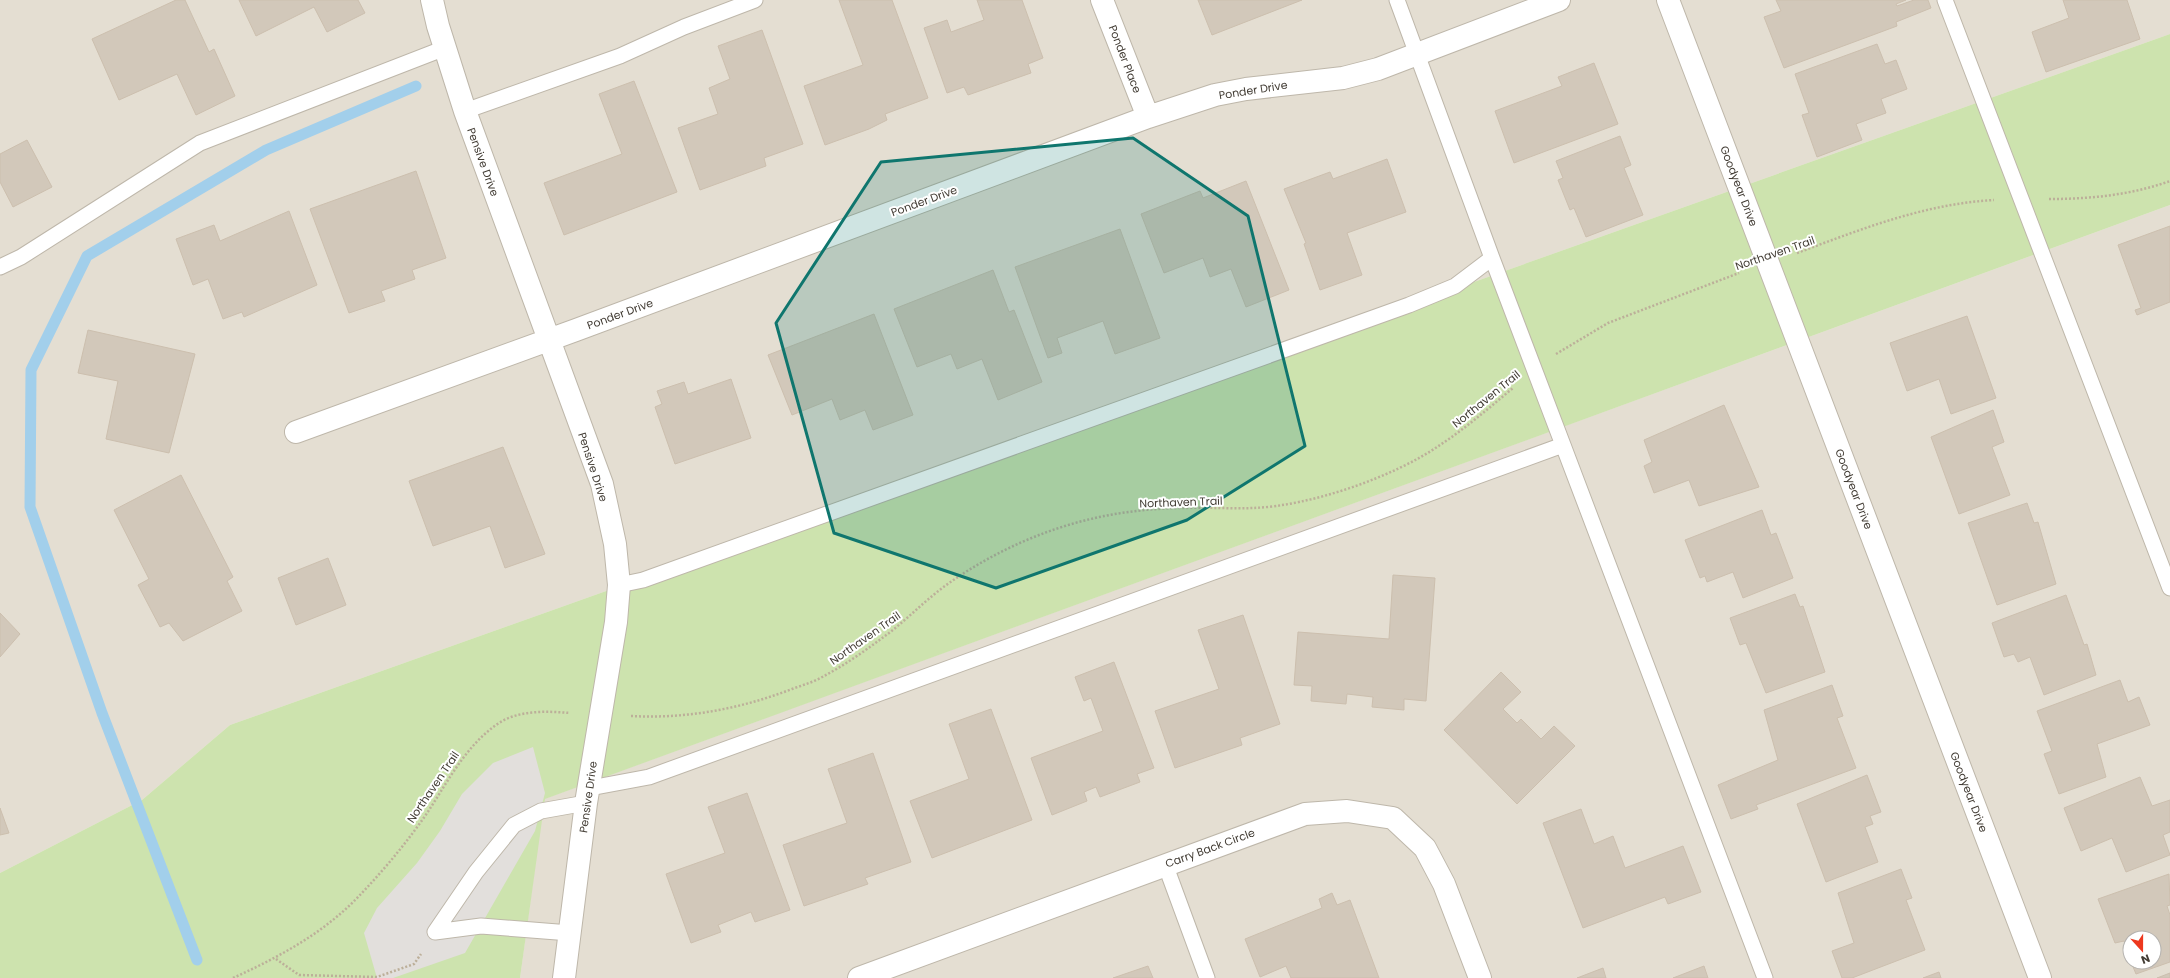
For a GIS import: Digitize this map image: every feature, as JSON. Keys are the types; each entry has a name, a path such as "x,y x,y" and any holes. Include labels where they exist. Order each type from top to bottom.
{"street":[{"name":"Pensive Drive","path":"432,0 445,48 465,111 548,341 602,484 615,544 619,585 616,622 588,796 564,978"},
{"name":"Ponder Place","path":"1102,0 1148,117"},
{"name":"Ponder Drive","path":"296,432 548,341 1148,117 1215,96 1246,89 1343,78 1378,69 1559,0"},
{"name":"Goodyear Drive","path":"1668,0 2040,978"},
{"name":"Carry Back Circle","path":"858,978 1165,864 1305,814 1347,811 1393,818 1425,848 1444,884 1480,978"}],"lane":[{"path":"465,111 620,56 684,26 755,0"},
{"path":"1397,0 1492,258 1536,368 1765,978"},
{"path":"1945,0 2170,588"},
{"path":"0,267 55,236 200,143 445,48"},
{"path":"619,585 642,580 1409,305 1455,286 1492,258"},
{"path":"435,932 476,872 514,825 540,811 649,777 1564,445"},
{"path":"1165,864 1207,978"},
{"path":"435,932 481,926 570,933"}],"path":[{"name":"Northaven Trail","path":"234,978 276,958 314,934 358,898 389,864 408,839 466,753 500,723 519,715 547,711 644,717 688,715 723,710 775,695 823,677 886,636 952,581 1002,551 1055,530 1085,521 1133,511 1183,508 1254,508 1294,504 1334,494 1402,466 1438,447 1473,421 1536,368 1570,344 1608,323 1768,264 1906,214 1965,202 2022,198 2078,199 2116,195 2170,181"},
{"path":"276,958 299,975 377,977 414,964 435,932"}],"highlighted area":[{"path":"1133,138 1248,216 1305,446 1187,520 996,588 834,533 776,323 881,162"}],"shaded area":[{"path":"0,0 2170,0 2170,34 230,725 142,800 0,873"},
{"path":"2170,205 2170,978 520,978 544,799"},
{"path":"533,747 545,793 535,831 465,953 393,978 377,978 364,933 377,908 417,863 440,831 462,794 493,763"}],"green space":[{"path":"2170,34 2170,205 545,799 520,978 0,978 0,873 142,800 230,725"}],"building":[{"path":"176,0 185,0 209,52 214,49 235,96 196,115 177,74 119,100 92,39"},
{"path":"239,0 358,0 365,13 327,32 314,7 256,36"},
{"path":"839,0 892,0 928,98 885,114 887,120 869,129 825,145 804,86 863,65"},
{"path":"977,0 1022,0 1043,58 1028,64 1031,73 968,95 964,87 947,93 924,28 947,20 951,32 984,20"},
{"path":"1198,0 1302,0 1212,35"},
{"path":"1776,0 1906,0 1896,4 1897,6 1914,0 1928,0 1931,8 1896,22 1897,26 1784,68 1764,17 1781,11"},
{"path":"2063,0 2127,0 2140,39 2046,72 2032,32 2069,18"},
{"path":"762,30 803,144 764,158 766,166 700,190 678,128 718,114 709,88 730,79 718,46"},
{"path":"1877,44 1885,64 1896,60 1907,89 1881,99 1886,113 1856,124 1862,140 1817,157 1802,115 1809,113 1795,74"},
{"path":"1594,63 1618,124 1514,163 1495,111 1562,86 1558,77"},
{"path":"634,81 677,192 564,235 544,183 622,154 599,94"},
{"path":"1620,136 1631,165 1624,168 1643,215 1586,237 1574,208 1570,210 1558,180 1563,178 1556,161"},
{"path":"27,140 52,187 13,207 0,182 0,154"},
{"path":"1387,159 1406,212 1347,233 1362,275 1320,290 1304,244 1306,243 1284,189 1330,172 1333,179"},
{"path":"416,171 446,258 412,270 415,279 381,291 385,301 349,313 310,209"},
{"path":"1246,181 1289,290 1246,307 1231,269 1210,277 1203,258 1164,273 1141,214 1200,191 1203,198"},
{"path":"289,211 317,285 244,317 242,312 223,319 208,279 193,285 176,239 214,225 220,241"},
{"path":"2170,226 2170,302 2137,315 2135,310 2141,308 2118,245"},
{"path":"1120,229 1160,338 1115,354 1103,321 1057,338 1062,353 1048,358 1015,267"},
{"path":"993,270 1009,312 1014,310 1042,382 998,400 982,359 957,369 951,354 917,367 894,309"},
{"path":"874,314 913,415 873,430 865,410 840,420 832,399 792,415 768,355"},
{"path":"1967,316 1996,398 1951,414 1939,379 1907,391 1890,343"},
{"path":"88,330 195,354 169,453 106,439 118,381 78,373"},
{"path":"731,379 751,438 675,464 655,407 662,404 657,391 684,382 688,394"},
{"path":"1724,405 1759,487 1699,506 1689,480 1654,493 1644,466 1652,462 1644,440"},
{"path":"1993,410 2004,442 1992,447 2010,495 1959,514 1931,437"},
{"path":"503,447 545,554 505,568 490,526 433,546 409,481"},
{"path":"181,475 233,577 227,581 242,611 183,641 169,623 160,627 138,585 149,579 114,510"},
{"path":"2027,503 2034,523 2038,522 2056,584 1997,605 1968,523"},
{"path":"1762,510 1771,535 1776,533 1793,578 1743,598 1733,572 1707,582 1705,576 1700,578 1685,540"},
{"path":"328,558 346,605 296,625 278,578"},
{"path":"1393,575 1435,578 1426,701 1404,699 1404,710 1372,707 1373,697 1347,694 1346,704 1311,701 1312,686 1294,685 1298,632 1389,639"},
{"path":"1795,594 1800,607 1803,606 1825,672 1766,693 1746,643 1740,645 1730,618"},
{"path":"2066,595 2084,645 2087,644 2096,675 2044,695 2030,657 2018,662 2014,654 2004,657 1992,623"},
{"path":"0,613 20,634 0,657"},
{"path":"1243,615 1280,724 1240,738 1242,745 1175,768 1155,711 1219,689 1198,630"},
{"path":"1114,662 1154,768 1137,774 1140,782 1100,797 1096,787 1084,792 1087,801 1052,815 1031,758 1103,731 1091,698 1084,701 1075,677"},
{"path":"1501,672 1521,692 1503,709 1517,723 1521,719 1541,739 1554,726 1575,746 1517,804 1444,730"},
{"path":"2120,680 2128,702 2139,697 2150,725 2097,744 2106,777 2059,794 2044,754 2052,751 2037,711"},
{"path":"1832,685 1843,716 1837,718 1856,768 1756,805 1758,809 1731,819 1718,785 1778,760 1764,710"},
{"path":"991,709 1032,820 932,858 910,801 969,779 949,724"},
{"path":"873,753 911,862 865,878 868,884 804,906 783,845 847,823 828,769"},
{"path":"1867,775 1881,812 1870,816 1873,824 1865,827 1878,862 1826,882 1797,804"},
{"path":"2140,777 2152,806 2170,800 2170,832 2163,835 2170,855 2126,872 2112,838 2081,851 2064,808"},
{"path":"747,793 790,910 755,922 751,912 718,925 721,932 691,943 666,874 725,853 708,807"},
{"path":"0,808 9,833 0,835"},
{"path":"1581,809 1594,844 1613,836 1625,868 1683,846 1701,892 1668,904 1665,897 1583,928 1543,823"},
{"path":"1901,869 1912,898 1906,900 1925,950 1852,978 1842,978 1832,951 1854,943 1838,893"},
{"path":"2169,874 2170,905 2167,906 2170,915 2170,962 2162,965 2162,930 2122,930 2122,941 2115,943 2098,899"},
{"path":"1332,893 1337,905 1350,900 1379,978 1291,978 1286,966 1260,977 1245,939 1322,908 1319,899"},
{"path":"1148,966 1153,978 1113,978"},
{"path":"1704,966 1708,978 1673,978"},
{"path":"1603,968 1606,978 1577,978"},
{"path":"2134,970 2147,970 2136,974"},
{"path":"1939,972 1941,978 1923,978"},
{"path":"2170,973 2170,978 2157,978"}],"waterway":[{"path":"197,960 102,713 30,507 31,370 87,256 266,150 416,86"}]}
